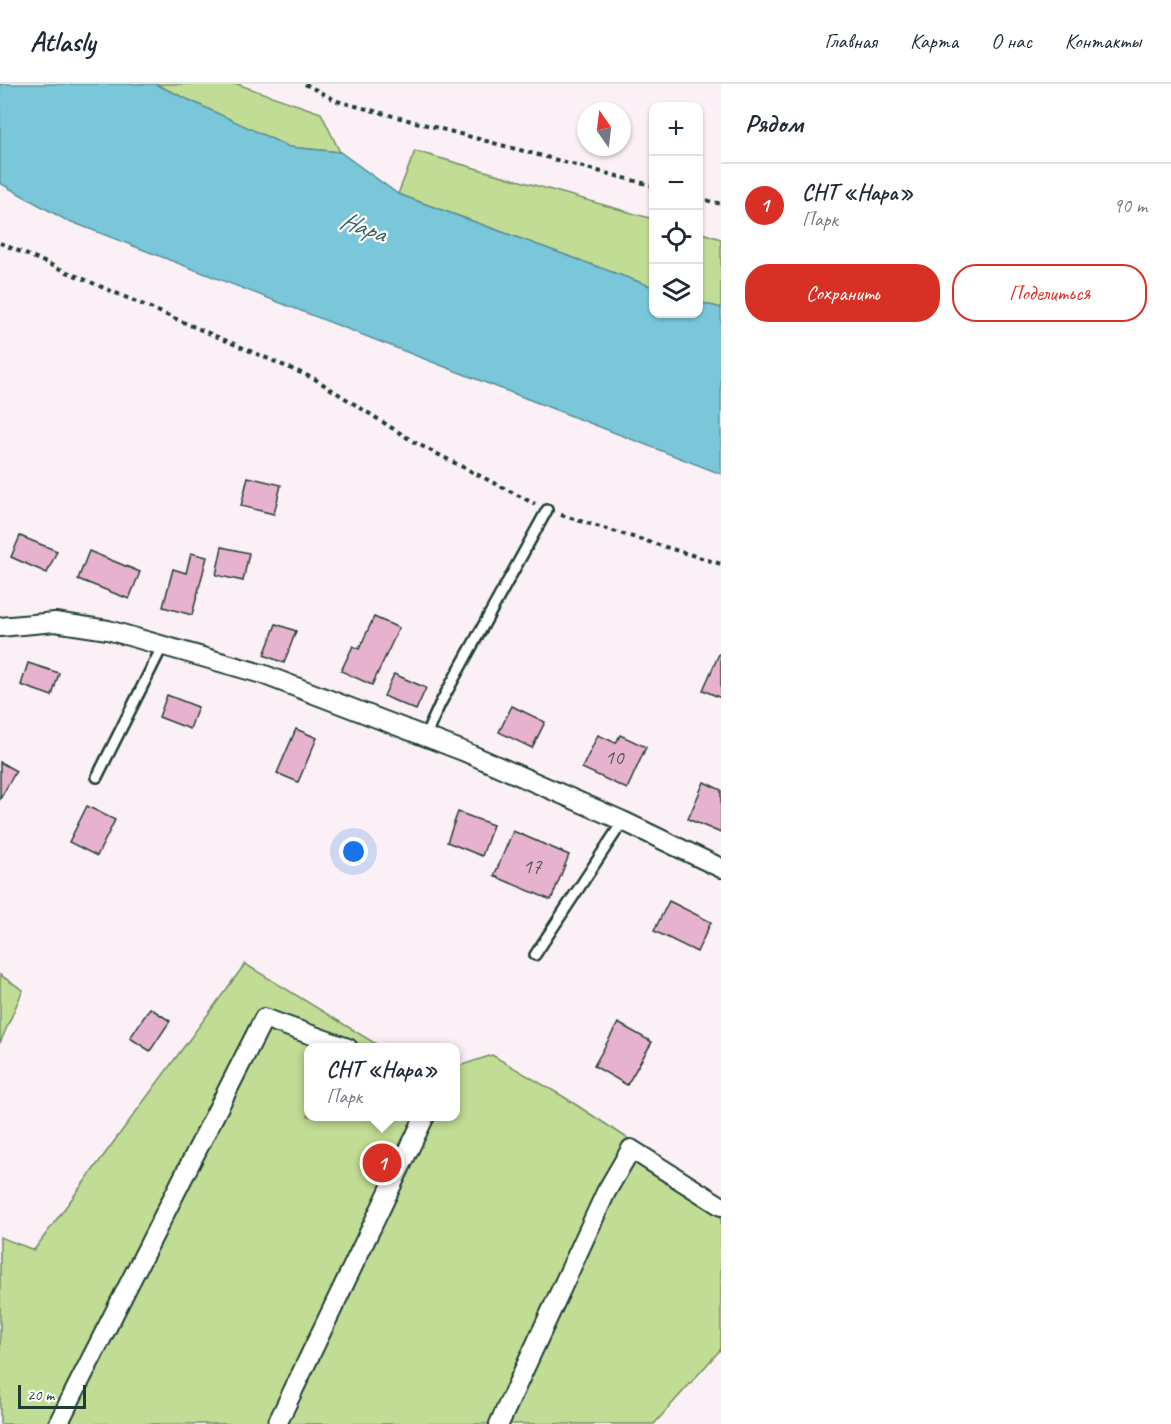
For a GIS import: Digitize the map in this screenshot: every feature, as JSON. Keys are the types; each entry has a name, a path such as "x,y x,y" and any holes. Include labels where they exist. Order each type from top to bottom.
{"street":[{"path":"0,627 55,622 108,630 261,674 463,751 623,821 721,868"},
{"path":"58,1424 264,1018 336,1043"},
{"path":"277,1424 423,1121"},
{"path":"499,1424 606,1192 631,1149 721,1206"}],"lane":[{"path":"425,737 440,704 547,510"},
{"path":"98,777 163,645"},
{"path":"535,955 623,821"}],"path":[{"path":"304,84 337,101 649,185"},
{"path":"703,199 721,204"},
{"path":"0,243 315,379 414,442 547,510 721,564"}],"green space":[{"path":"155,84 237,84 321,113 340,152 289,147"},
{"path":"415,151 649,218 649,286 398,194"},
{"path":"703,233 721,239 721,308 703,303"},
{"path":"245,964 374,1043 304,1043 304,1121 460,1121 460,1066 492,1055 564,1097 721,1199 721,1349 654,1424 0,1424 0,1237 34,1250"},
{"path":"0,975 23,990 0,1043"}],"water":[{"name":"Нара","path":"0,84 155,84 289,147 340,152 398,194 649,286 649,318 703,318 703,303 721,308 721,474 64,219 0,183"}],"building":[{"path":"248,477 281,485 274,514 241,506"},
{"path":"20,536 57,551 47,573 11,557"},
{"path":"222,547 249,553 243,581 216,575"},
{"path":"89,551 140,572 129,599 78,579"},
{"path":"191,553 207,557 192,615 163,607 173,569 186,573"},
{"path":"374,617 399,628 372,685 341,671 353,646 359,649"},
{"path":"276,624 296,631 284,663 264,655"},
{"path":"721,654 721,698 703,690"},
{"path":"28,663 59,673 52,696 21,685"},
{"path":"394,674 426,688 416,710 384,696"},
{"path":"167,695 198,707 190,729 159,717"},
{"path":"512,706 545,722 532,748 499,732"},
{"path":"296,729 317,738 298,782 277,773"},
{"path":"598,735 616,743 620,735 646,747 627,789 582,768"},
{"path":"0,762 16,771 0,799"},
{"path":"704,782 721,790 721,833 688,819"},
{"path":"87,806 115,820 97,856 69,842"},
{"path":"458,812 493,825 482,856 447,842"},
{"path":"513,831 569,855 551,900 494,876"},
{"path":"669,901 711,922 697,952 654,931"},
{"path":"150,1008 170,1021 150,1051 130,1038"},
{"path":"618,1023 652,1042 627,1085 594,1066"}],"place":[{"name":"СНТ «Нара»","path":"382,1163"}]}
